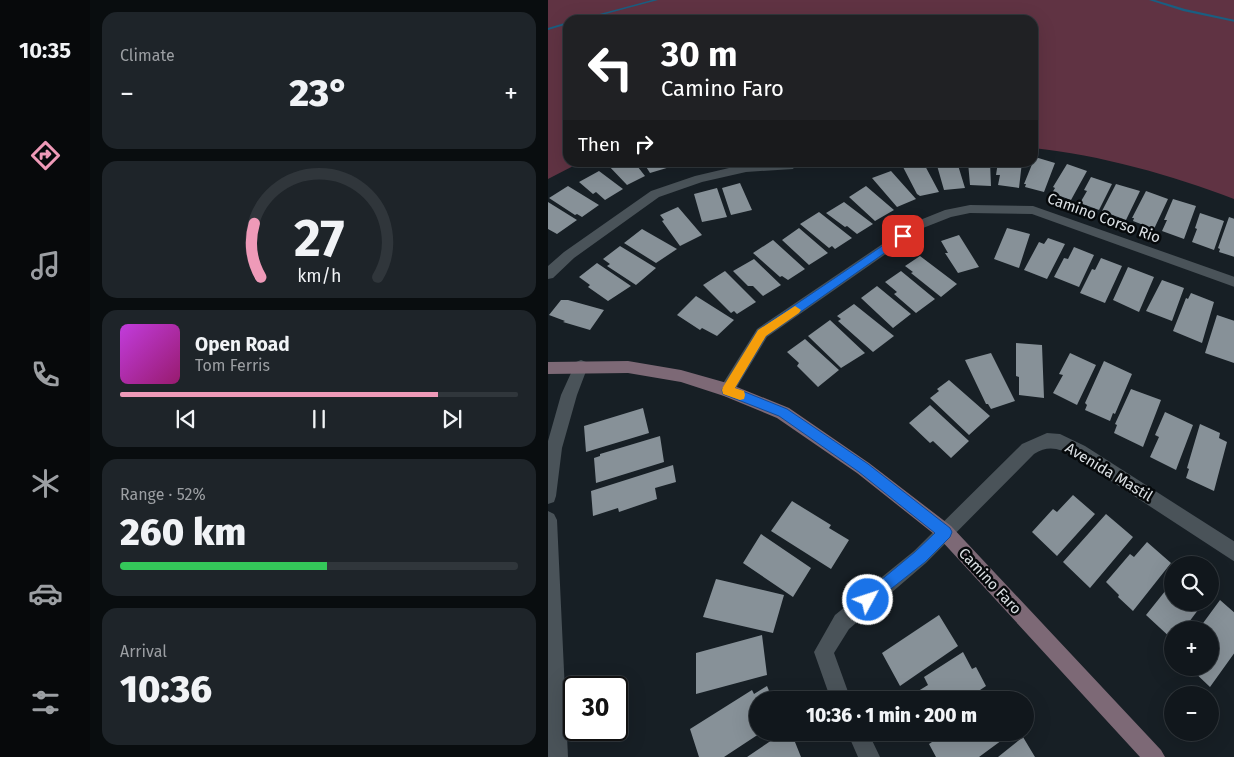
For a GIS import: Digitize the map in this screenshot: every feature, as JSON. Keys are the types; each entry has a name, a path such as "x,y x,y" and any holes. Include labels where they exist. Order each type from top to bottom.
{"street":[{"path":"548,274 569,256 655,194 698,179 746,168 768,167"},
{"name":"Camino Corso Rio","path":"727,390 762,333 919,225 949,213 970,209 1033,210 1234,282"},
{"path":"548,496 554,448 569,395 581,366"},
{"name":"Camino Faro","path":"548,368 581,366 637,368 681,376 727,390 783,413 863,468 945,532 1154,757"},
{"name":"Avenida Mastil","path":"838,691 824,652 842,622 920,557 1028,448 1037,442 1051,440 1066,444 1080,451 1234,554"},
{"path":"548,520 557,757"},
{"path":"861,741 868,757"}],"shaded area":[{"path":"548,0 1234,0 1234,199 1135,167 1038,149 1038,15 563,15 563,167 571,167 548,179"}],"building":[{"path":"1038,158 1055,163 1044,192 1025,187 1026,184 1024,184 1031,167 1038,167"},
{"path":"1067,164 1087,171 1071,200 1052,193 1055,188 1053,187"},
{"path":"610,167 638,167 645,176 627,185"},
{"path":"646,167 670,167 650,173"},
{"path":"903,167 926,167 939,192 920,196 917,194"},
{"path":"937,167 959,167 965,188 944,190"},
{"path":"968,167 990,167 991,186 970,185"},
{"path":"997,167 1021,167 1019,188 998,185 1000,175 996,175"},
{"path":"599,171 623,189 605,200 596,192 593,194 579,182"},
{"path":"891,171 916,199 897,207 872,178"},
{"path":"1091,177 1112,184 1099,210 1080,203 1087,191 1084,190"},
{"path":"740,183 752,210 731,215 722,188"},
{"path":"1116,184 1140,191 1126,220 1102,211"},
{"path":"568,186 599,205 582,217 577,214 575,215 549,198"},
{"path":"866,186 894,210 875,221 849,197"},
{"path":"717,188 727,217 702,222 694,194"},
{"path":"1146,191 1168,199 1154,229 1133,221 1134,218 1132,218"},
{"path":"1173,199 1196,206 1184,239 1162,231 1167,220 1164,220"},
{"path":"548,202 577,220 557,234 548,229"},
{"path":"844,202 873,224 857,234 826,213"},
{"path":"678,207 702,235 680,246 662,221 664,220 660,215"},
{"path":"819,212 852,238 835,249 832,246 829,248 800,224"},
{"path":"1200,213 1224,221 1214,250 1192,242"},
{"path":"1229,217 1235,219 1235,257 1219,252 1220,249 1218,248"},
{"path":"799,228 828,253 809,265 782,240"},
{"path":"1007,228 1030,234 1019,268 994,259"},
{"path":"642,229 677,249 656,263 624,243"},
{"path":"959,235 979,267 958,273 945,253 948,253 941,241"},
{"path":"1048,238 1065,244 1047,279 1024,270 1039,242 1044,244"},
{"path":"773,240 805,269 788,280 782,276 780,277 753,253"},
{"path":"620,246 656,268 636,285 607,266 610,264 603,259"},
{"path":"1074,247 1094,255 1079,287 1054,277 1064,258 1068,259"},
{"path":"920,256 957,284 941,297 905,266"},
{"path":"1101,258 1122,266 1105,303 1080,293 1092,269 1095,270"},
{"path":"754,259 781,285 763,296 753,286 748,286 733,271"},
{"path":"597,263 631,286 608,301 588,287 590,285 579,277"},
{"path":"1128,267 1154,277 1139,312 1113,300"},
{"path":"725,271 756,302 737,314 734,311 731,313 703,285"},
{"path":"901,271 935,299 916,313 894,294 897,292 885,282"},
{"path":"1162,280 1184,288 1172,321 1146,311"},
{"path":"877,286 911,314 893,328 861,298"},
{"path":"1191,293 1214,302 1202,343 1173,331 1186,298 1188,299"},
{"path":"696,296 734,320 717,336 702,328 700,330 677,315"},
{"path":"561,300 568,300 604,310 590,330 563,322 565,321 549,315"},
{"path":"854,304 894,336 873,352 838,321 841,319 837,316"},
{"path":"1217,315 1235,321 1234,363 1205,353"},
{"path":"830,320 865,353 841,368 808,336"},
{"path":"805,339 839,370 818,387 797,366 799,363 787,352"},
{"path":"1016,343 1042,345 1044,398 1019,395 1019,377 1016,376"},
{"path":"991,353 1015,401 991,409 986,404 965,360"},
{"path":"1070,353 1096,365 1077,405 1053,393 1063,375 1059,374"},
{"path":"1104,361 1132,374 1115,414 1113,413 1110,421 1085,410 1087,405 1085,403"},
{"path":"949,380 990,416 969,435 930,398 939,391 937,389"},
{"path":"1131,389 1161,400 1143,447 1114,433 1117,425 1115,424"},
{"path":"930,405 969,441 951,458 933,441 930,443 909,423"},
{"path":"643,408 649,433 586,452 584,426"},
{"path":"1165,412 1193,425 1176,470 1150,457 1159,437 1155,435"},
{"path":"1200,424 1220,433 1219,438 1227,442 1214,491 1186,478 1189,469 1187,468"},
{"path":"660,436 664,462 596,483 594,458 600,456 600,454"},
{"path":"673,465 676,482 655,488 657,499 619,512 618,508 593,516 591,491"},
{"path":"1073,495 1095,514 1057,556 1032,532 1053,509 1057,512"},
{"path":"792,501 831,525 829,528 849,540 831,569 771,531"},
{"path":"1106,514 1133,537 1090,588 1063,562"},
{"path":"761,534 811,568 793,597 743,563"},
{"path":"1147,542 1164,557 1164,572 1133,611 1106,582 1130,554 1134,557"},
{"path":"716,579 784,595 773,633 703,617"},
{"path":"1164,592 1164,611 1197,611 1190,621 1164,621 1164,632 1146,615"},
{"path":"1220,600 1235,613 1235,652 1219,674 1219,621 1205,621 1212,611 1219,611"},
{"path":"939,615 958,646 900,686 882,653"},
{"path":"762,635 767,675 696,694 696,653"},
{"path":"963,652 972,669 976,667 986,686 978,691 918,691 928,685 924,677"},
{"path":"1198,676 1218,676 1209,686"},
{"path":"767,686 769,691 759,691"},
{"path":"749,692 749,741 724,757 699,757 690,729"},
{"path":"771,741 795,741 801,757 747,757"},
{"path":"934,741 1001,741 979,757 936,757 929,744"},
{"path":"1018,741 1025,741 1035,757 998,757"}],"waterway":[{"path":"598,15 656,0"},
{"path":"1151,0 1184,10 1235,21"},
{"path":"548,29 563,24"}],"slow traffic":[{"path":"740,395 727,390 740,366 762,333 795,310"}],"route":[{"path":"868,600 920,557 945,532 863,468 783,413 727,390 762,333 903,236"}]}
